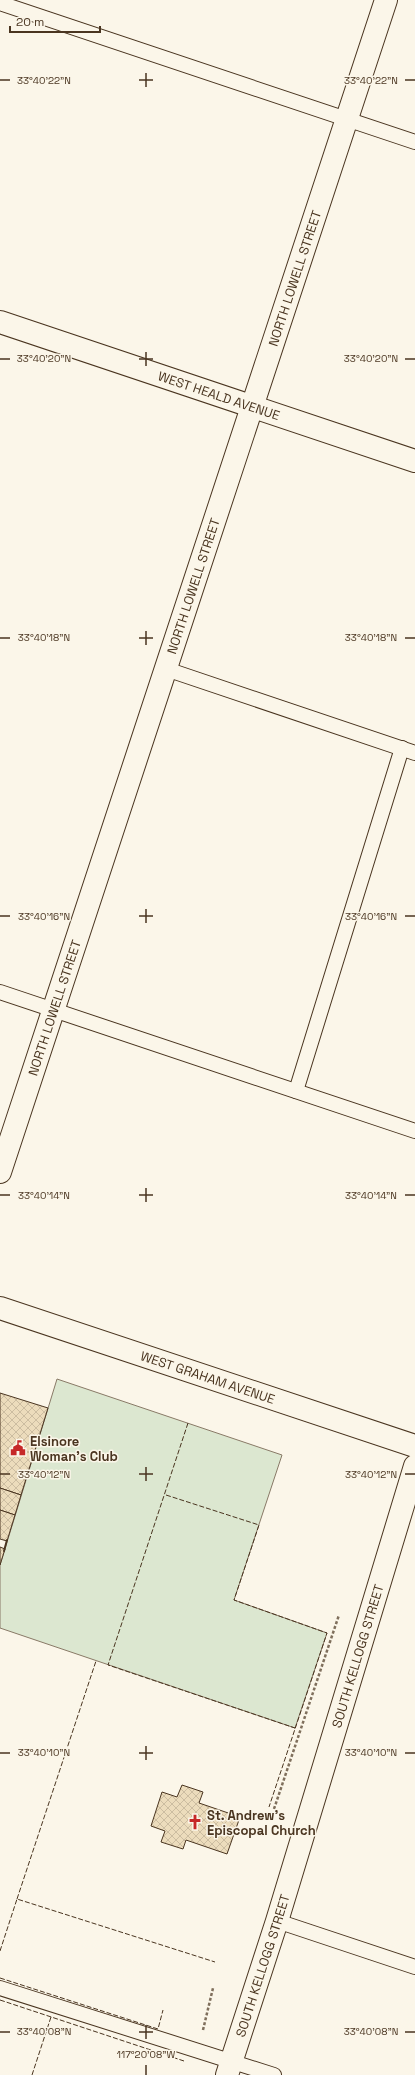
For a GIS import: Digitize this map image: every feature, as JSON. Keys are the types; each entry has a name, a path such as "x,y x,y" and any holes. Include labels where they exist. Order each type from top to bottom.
{"street":[{"name":"NORTH LOWELL STREET","path":"0,1172 386,0"},
{"name":"WEST HEALD AVENUE","path":"0,322 415,461"},
{"name":"WEST GRAHAM AVENUE","path":"0,1308 415,1446"},
{"name":"SOUTH KELLOGG STREET","path":"229,2068 277,1921 415,1466"}],"lane":[{"path":"0,3 415,142"},
{"path":"166,669 409,751 296,1091"},
{"path":"0,992 415,1130"},
{"path":"277,1921 415,1967"},
{"path":"0,1988 199,2050 229,2068 274,2075"}],"path":[{"path":"274,1809 340,1612"},
{"path":"199,2050 213,1988"}],"green space":[{"path":"57,1379 282,1455 234,1600 327,1633 295,1728 0,1628 0,1565"}],"building":[{"name":"Elsinore Woman's Club","path":"0,1393 48,1408 21,1495 0,1488"},
{"path":"0,1488 21,1495 15,1515 0,1510"},
{"path":"0,1510 15,1515 7,1541 0,1539"},
{"path":"0,1547 5,1549 0,1565"},
{"name":"St. Andrew's Episcopal Church","path":"182,1785 203,1792 199,1803 240,1817 227,1854 186,1840 183,1849 161,1842 165,1831 151,1826 162,1792 177,1797"}],"fence":[{"path":"188,1423 108,1665 295,1728"},
{"path":"166,1495 259,1525 234,1600 327,1633 269,1807"},
{"path":"17,1899 96,1661"},
{"path":"0,1951 17,1899 215,1962"},
{"path":"0,1978 158,2029 163,2010"},
{"path":"0,2000 184,2061"},
{"path":"32,2075 51,2017"}],"wall":[{"path":"4,1551 7,1540"}],"place":[{"name":"Elsinore Woman's Club","path":"18,1448"},
{"name":"St. Andrew's Episcopal Church","path":"195,1822"}]}
